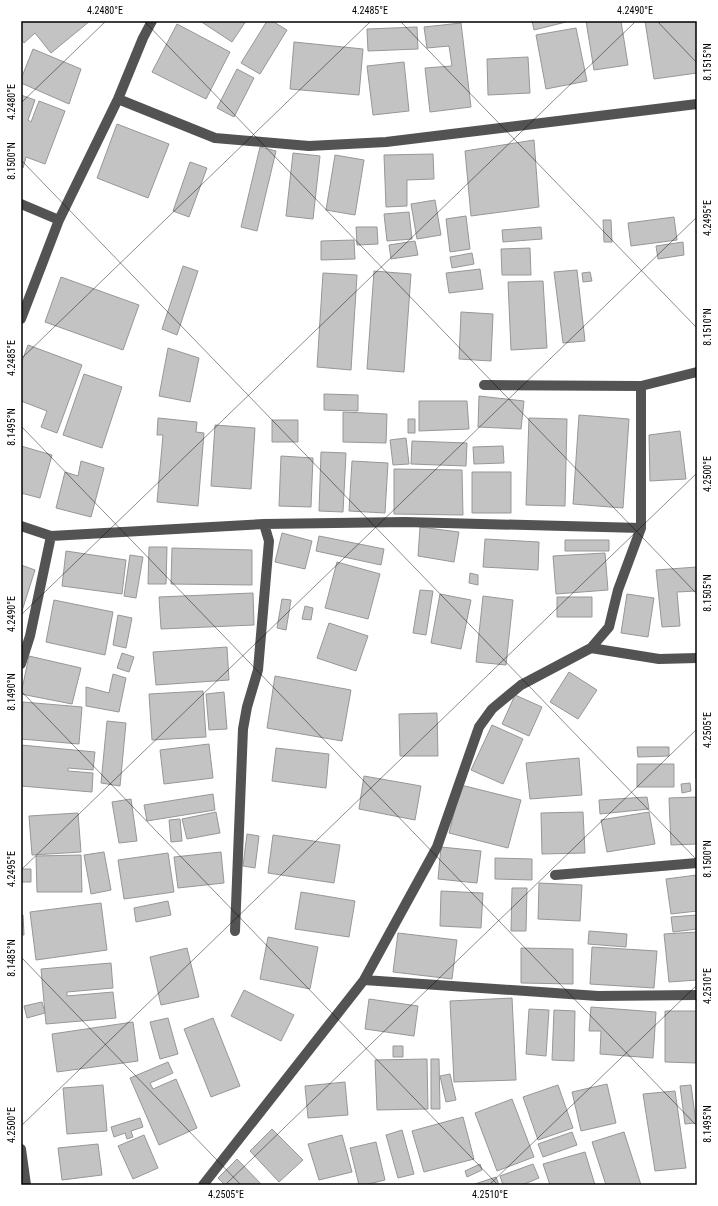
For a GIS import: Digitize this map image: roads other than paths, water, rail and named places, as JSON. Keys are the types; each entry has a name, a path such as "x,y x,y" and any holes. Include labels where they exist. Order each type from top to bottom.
{"street":[{"path":"21,319 59,220 118,98 143,38 152,21"},
{"path":"118,98 215,138 309,146 386,142 697,104"},
{"path":"21,204 59,220"},
{"path":"484,385 642,386 697,372"},
{"path":"203,1185 364,980 437,847 479,727 492,709 520,685 591,648 610,627 618,590 641,528 642,386"},
{"path":"21,526 51,536 264,524 404,522 641,528"},
{"path":"235,931 243,729 258,670 269,541 264,524"},
{"path":"21,664 30,636 51,536"},
{"path":"591,648 659,659 697,658"},
{"path":"555,875 697,863"},
{"path":"364,980 598,996 697,995"},
{"path":"21,1149 26,1185"}]}
